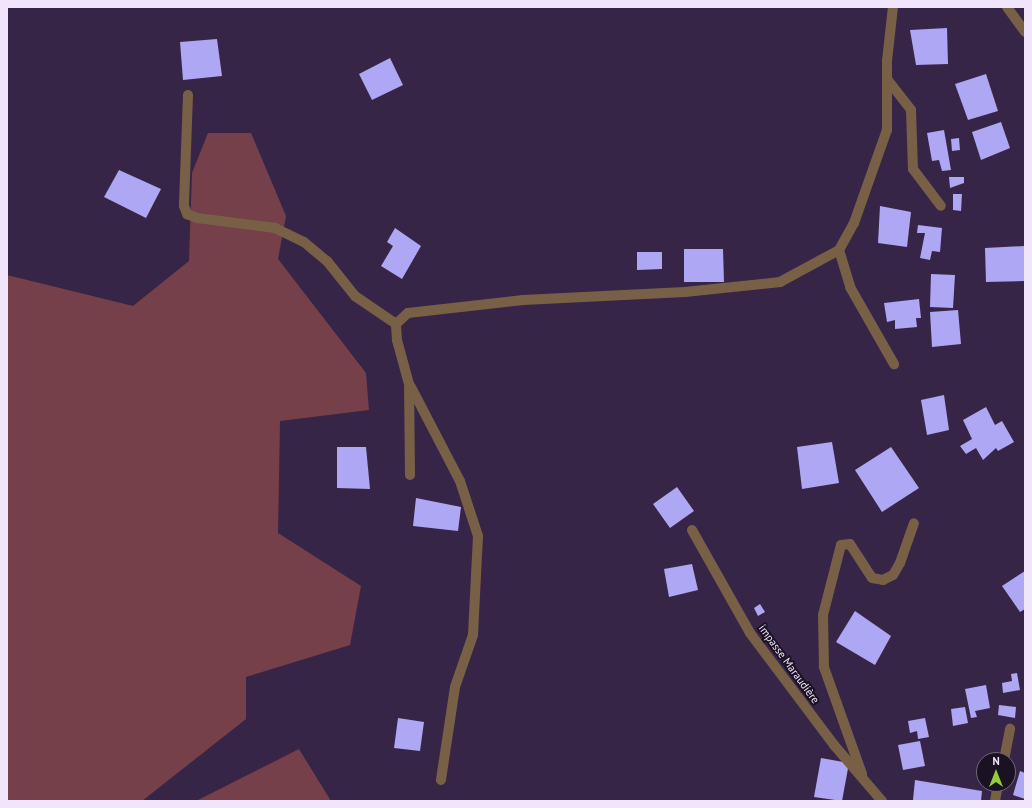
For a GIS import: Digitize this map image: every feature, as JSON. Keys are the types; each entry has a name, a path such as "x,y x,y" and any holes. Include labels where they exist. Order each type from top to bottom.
{"street":[{"path":"396,324 408,313 523,300 685,292 780,282 839,250 854,223 887,130 887,79 892,7"},
{"path":"1007,7 1025,32"},
{"path":"887,79 911,110 913,169 941,206"},
{"path":"188,95 184,206 187,214 275,228 304,242 327,262 355,296 396,324"},
{"path":"839,250 850,287 894,364"},
{"path":"396,324 397,340 409,384 460,481 478,536 473,635 455,687 441,780"},
{"path":"409,384 410,475"},
{"path":"862,774 824,667 823,615 841,545 850,544 872,578 883,580 893,575 900,563 914,523"},
{"name":"impasse Maraudière","path":"692,530 750,633 834,745 862,774 882,801"},
{"path":"1006,752 1010,729"}],"shaded area":[{"path":"208,133 251,133 286,216 278,259 366,373 369,410 280,421 278,533 361,586 350,645 246,677 246,719 142,801 7,801 7,275 133,306 189,261 192,173"},
{"path":"299,749 331,801 196,801"}],"building":[{"path":"947,28 948,64 916,65 910,30"},
{"path":"217,39 222,76 183,80 180,42"},
{"path":"390,58 403,85 372,100 359,74"},
{"path":"986,74 998,111 968,120 955,84"},
{"path":"1001,122 1010,148 981,160 972,132"},
{"path":"944,130 951,170 942,171 939,160 932,161 927,133"},
{"path":"959,138 960,150 952,151 951,139"},
{"path":"119,170 161,189 146,218 104,197"},
{"path":"949,177 964,177 964,183 950,188"},
{"path":"953,194 962,194 961,211 953,210"},
{"path":"880,206 911,212 907,247 878,243"},
{"path":"918,225 942,228 940,252 932,251 930,260 920,258 925,233 917,233"},
{"path":"395,228 421,246 402,279 381,266 393,246 387,242"},
{"path":"1024,246 1025,281 986,282 985,248"},
{"path":"684,249 723,249 724,282 684,282"},
{"path":"637,252 662,252 662,269 637,270"},
{"path":"931,274 955,275 953,308 930,307"},
{"path":"919,299 921,318 916,318 917,327 895,329 895,320 887,322 884,303"},
{"path":"958,310 961,344 932,347 930,312"},
{"path":"944,395 949,430 927,435 921,400"},
{"path":"986,407 995,425 1002,421 1014,442 998,451 996,448 983,460 976,448 966,454 960,446 972,439 963,420"},
{"path":"832,442 839,483 802,489 797,447"},
{"path":"337,447 366,447 370,489 337,488"},
{"path":"891,447 919,488 882,512 855,470"},
{"path":"677,487 694,511 670,528 653,504"},
{"path":"416,498 461,507 458,531 413,526"},
{"path":"692,564 698,590 669,597 664,569"},
{"path":"1025,571 1025,609 1020,612 1002,586"},
{"path":"760,604 765,612 758,616 754,608"},
{"path":"855,611 891,636 875,665 836,642"},
{"path":"1017,673 1020,690 1003,693 1002,683 1012,681 1011,674"},
{"path":"986,685 990,708 975,711 977,717 971,718 965,689"},
{"path":"999,705 1016,707 1015,718 998,715"},
{"path":"965,707 968,723 953,726 951,709"},
{"path":"398,718 424,722 420,751 394,748"},
{"path":"925,718 929,737 918,739 917,731 910,733 908,721"},
{"path":"920,741 925,766 903,770 898,745"},
{"path":"821,758 849,763 842,801 814,797"},
{"path":"1020,771 1025,773 1025,799 1013,795 1014,792 1016,792 1016,785"},
{"path":"915,780 982,792 981,801 913,800"}]}
